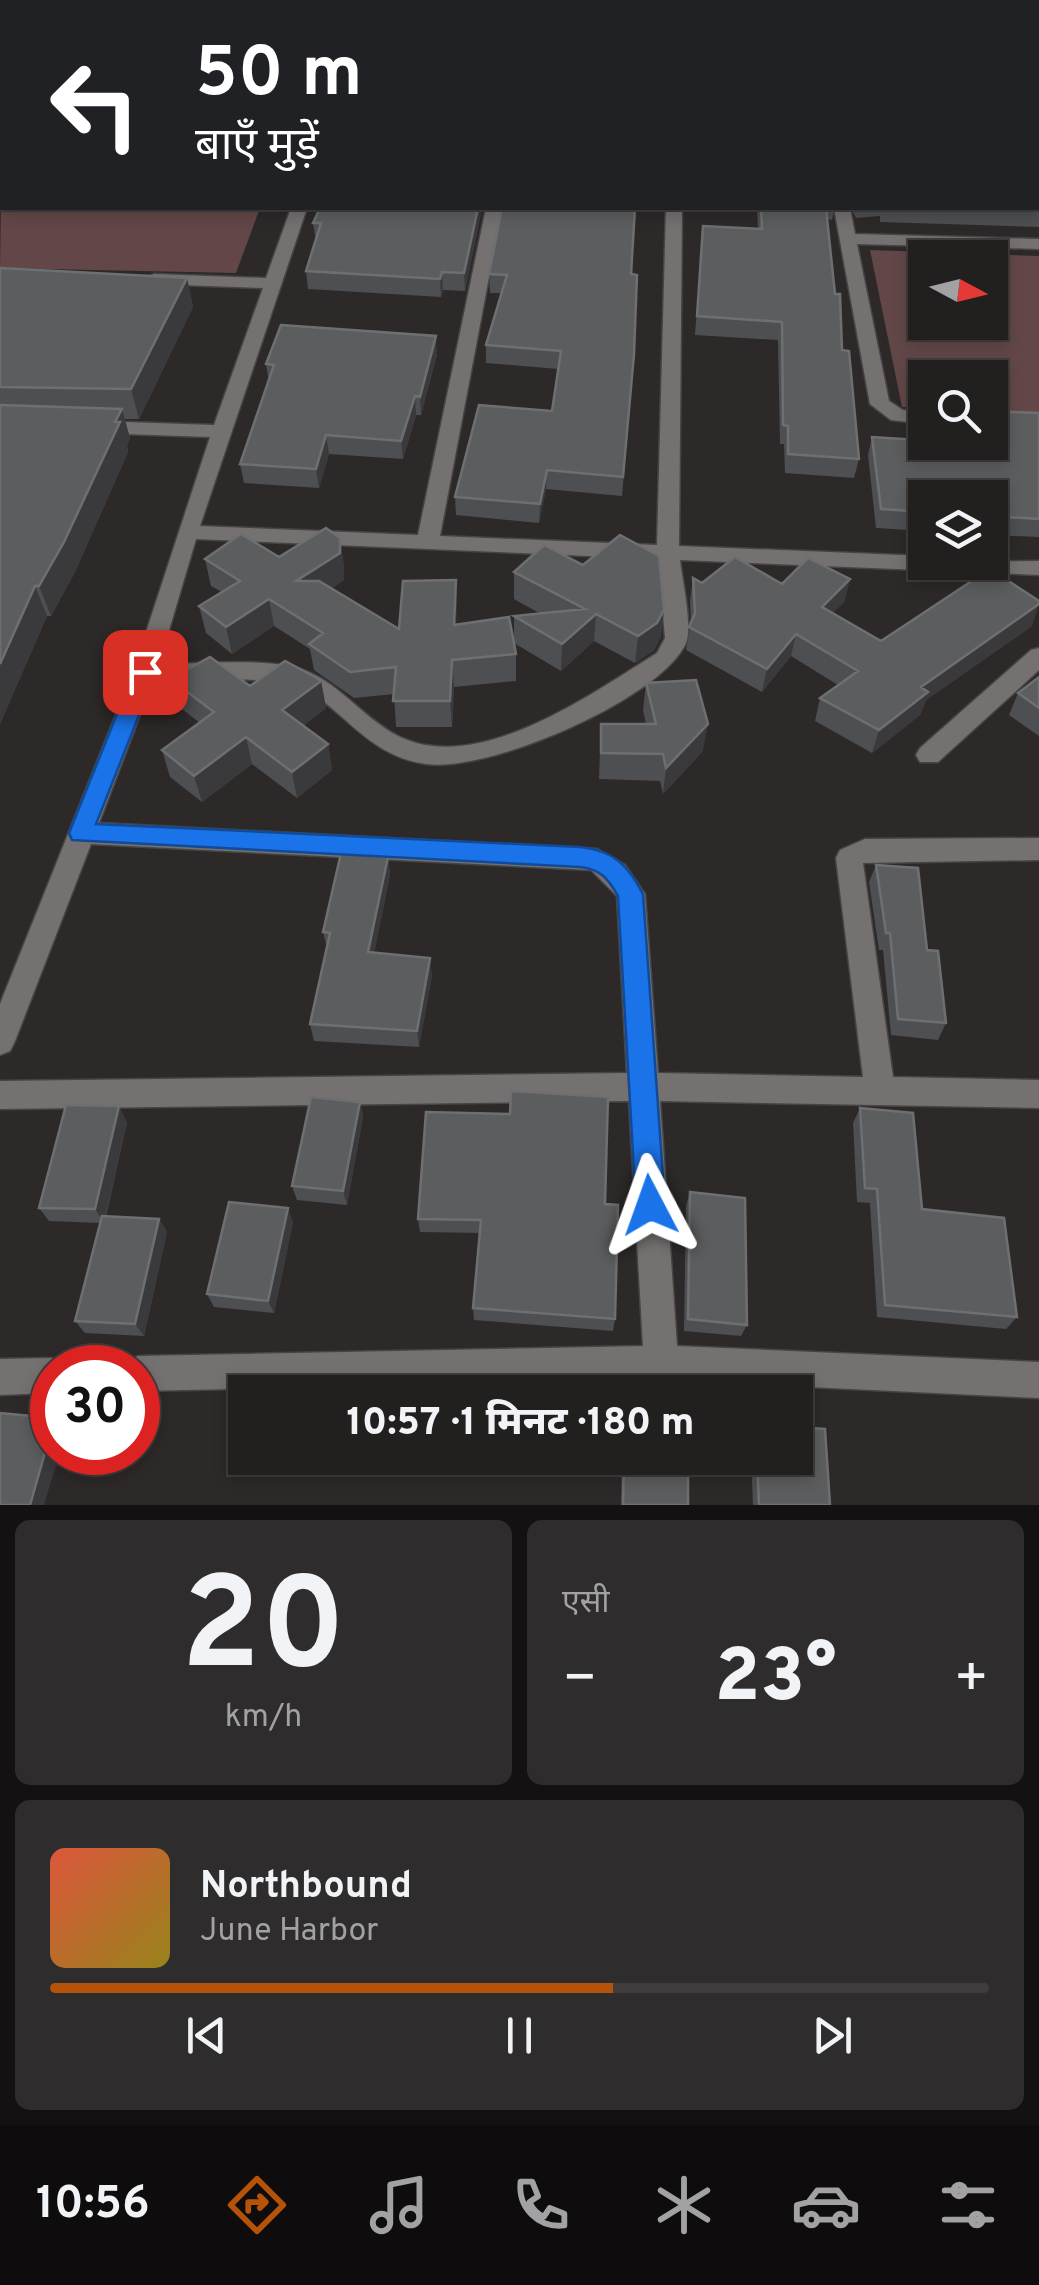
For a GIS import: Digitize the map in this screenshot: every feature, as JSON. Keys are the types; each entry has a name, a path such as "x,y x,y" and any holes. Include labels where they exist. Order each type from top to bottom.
{"street":[{"path":"0,1041 145,672 187,532 298,210"},
{"path":"427,545 494,210"},
{"path":"145,672 292,675 313,682 367,731 424,754 473,752 530,738 665,660 677,638 668,554 674,210"},
{"path":"842,210 880,404 898,416 908,417"},
{"path":"849,239 1039,244"},
{"path":"137,278 274,283"},
{"path":"75,427 224,431"},
{"path":"187,532 1039,568"},
{"path":"929,754 1039,656"},
{"path":"81,833 599,859 617,872 631,894 661,1363"},
{"path":"880,1091 849,858 865,850 1039,849"},
{"path":"0,1095 643,1087 1039,1094"},
{"path":"160,1374 661,1363 1039,1380"},
{"path":"0,1377 30,1376"}],"shaded area":[{"path":"1,210 259,210 236,273 0,268"},
{"path":"870,250 908,251 908,340 1008,340 1008,255 1039,256 1039,413 1008,412 1008,360 908,360 908,407 902,407"}],"building":[{"path":"319,210 478,210 464,273 442,272 440,279 306,271 321,223 313,223"},
{"path":"502,210 635,210 631,274 637,275 634,354 623,477 547,470 540,504 455,497 479,405 552,411 561,351 486,345 507,275 489,274"},
{"path":"761,210 826,210 835,294 840,294 842,350 849,351 859,459 788,454 788,426 783,425 782,322 697,316 703,226 762,229"},
{"path":"0,268 187,278 131,389 0,387"},
{"path":"281,325 436,336 420,397 415,396 401,441 326,435 316,469 240,464 274,365 266,364"},
{"path":"0,405 122,409 115,422 120,422 64,542 39,586 35,586 0,664"},
{"path":"1008,412 1039,413 1039,519 1008,517 1008,480 908,480 908,511 881,509 872,437 908,439 908,460 1008,460"},
{"path":"326,528 340,538 340,553 296,581 319,581 399,629 403,581 456,580 454,625 509,617 516,654 452,660 450,701 393,701 396,667 350,672 309,644 323,633 269,599 226,627 199,606 240,581 205,559 241,534 279,557"},
{"path":"620,535 659,556 664,610 657,623 638,636 596,614 562,644 514,616 585,609 514,572 544,545 583,565"},
{"path":"735,557 782,584 808,558 850,579 822,607 881,641 973,580 1007,580 1039,604 921,687 928,692 879,730 820,698 858,671 796,634 767,669 689,627 695,613 693,578 702,583"},
{"path":"210,657 250,686 285,661 321,681 282,710 328,744 292,772 246,737 194,776 162,750 214,712 170,679"},
{"path":"1039,677 1039,708 1018,693"},
{"path":"696,680 708,724 666,768 663,754 601,753 601,724 656,724 646,683"},
{"path":"341,853 388,857 368,952 430,958 417,1031 310,1024 330,933 323,932"},
{"path":"876,865 918,868 927,950 938,951 946,1023 898,1019 890,933 886,933"},
{"path":"511,1091 608,1097 605,1204 618,1205 615,1319 473,1308 481,1220 418,1219 426,1112 510,1114"},
{"path":"311,1097 360,1102 343,1191 292,1186"},
{"path":"66,1105 119,1106 95,1209 39,1208"},
{"path":"860,1108 913,1113 922,1209 1004,1218 1017,1317 885,1305 877,1189 865,1188"},
{"path":"690,1192 745,1198 747,1325 688,1319"},
{"path":"229,1202 288,1208 268,1301 207,1294"},
{"path":"102,1216 159,1219 135,1324 75,1321"},
{"path":"0,1413 30,1416 30,1475 39,1475 30,1505 0,1505"},
{"path":"813,1428 825,1429 830,1505 759,1505 758,1475 813,1475"},
{"path":"624,1475 688,1475 688,1505 623,1505"}],"route":[{"path":"145,672 81,833 580,857 599,859 617,872 631,894 650,1205"}]}
